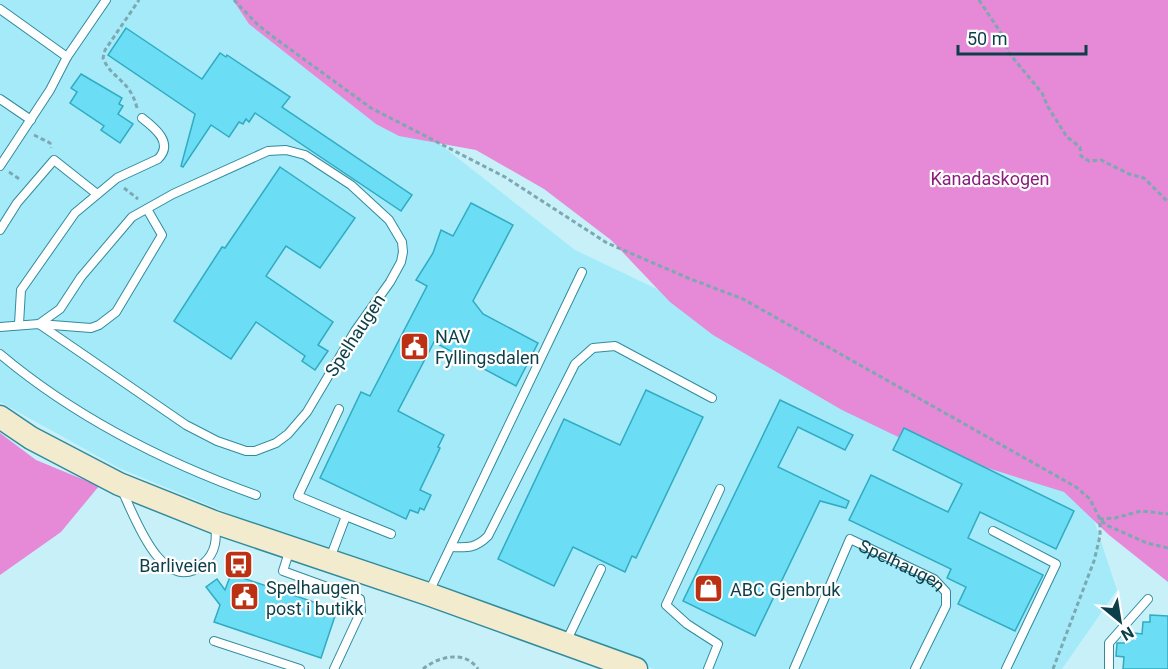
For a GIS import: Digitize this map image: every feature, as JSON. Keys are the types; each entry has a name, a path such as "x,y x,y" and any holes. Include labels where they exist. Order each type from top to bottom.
{"street":[{"path":"0,417 40,443 119,484 214,522 428,594 636,669"}],"lane":[{"path":"0,166 50,90 67,57 106,0"},
{"path":"0,9 67,57"},
{"path":"0,99 31,120"},
{"path":"19,324 21,290 25,282 75,213 113,180 162,155 165,147 160,134 142,118"},
{"name":"Spelhaugen","path":"286,150 305,155 351,185 389,220 402,242 403,252 390,282 355,331 307,412 288,434 276,443 255,451 235,448 217,441 186,424 39,324 60,309 81,277 132,217 147,209 173,194 268,151 286,150"},
{"path":"0,230 30,186 54,160 97,194"},
{"path":"0,327 39,324 91,328 116,312 162,235 147,209"},
{"path":"428,594 582,272"},
{"path":"451,547 469,548 480,544 488,536 575,364 593,348 615,346 712,399"},
{"path":"0,354 96,422 187,468 256,495"},
{"path":"339,409 298,496 391,534"},
{"path":"119,484 152,549 170,568 182,572 194,570 211,556 216,543 214,522"},
{"path":"708,669 718,644 687,624 666,605 720,489"},
{"path":"329,561 346,516"},
{"path":"993,531 1056,564 1006,669"},
{"name":"Spelhaugen","path":"794,669 850,539 934,579 946,592 946,606 915,669"},
{"path":"290,548 283,571 360,599 362,611 334,669"},
{"path":"565,643 601,569"},
{"path":"1109,669 1109,643 1148,599"},
{"path":"214,641 300,669"}],"path":[{"path":"139,0 105,50 103,58 109,69 130,90 142,118"},
{"path":"234,0 264,30 371,108 505,177 607,243 753,304 1076,487 1090,499 1100,519 1106,525 1147,543 1168,548"},
{"path":"979,0 1003,36 1009,53 1042,93 1048,108 1067,136 1080,147 1081,156 1089,161 1101,160 1129,174 1144,178 1168,202"},
{"path":"24,130 50,143 54,160"},
{"path":"0,166 30,186"},
{"path":"113,180 147,209"},
{"path":"1100,519 1115,518 1141,511 1168,514"},
{"path":"1053,669 1094,561 1100,536 1100,519"},
{"path":"423,669 447,657 464,658 478,669"}],"shaded area":[{"path":"0,0 256,0 575,250 1085,493 1117,590 1062,669 654,669 474,603 307,546 119,468 0,402"}],"green space":[{"name":"Kanadaskogen","path":"233,0 1168,0 1168,582 1109,535 1064,492 917,446 842,410 713,335 670,302 611,240 544,189 476,150 399,136 376,124 249,24"},
{"path":"0,433 36,460 99,486 61,532 0,575"}],"building":[{"path":"126,28 202,79 220,53 226,57 227,55 290,97 282,107 412,195 401,211 255,113 249,122 246,119 243,124 239,122 229,137 211,125 183,167 181,166 195,114 108,55"},
{"path":"81,74 122,98 119,104 123,106 118,114 133,124 120,143 101,130 104,126 70,103 77,92 71,88"},
{"path":"280,167 355,218 320,268 286,246 266,276 333,322 318,345 328,351 315,370 302,361 305,356 256,322 231,359 174,321 222,247 225,248"},
{"path":"471,203 513,225 473,301 483,314 538,343 516,386 434,342 398,411 444,435 420,490 431,495 424,510 420,508 418,513 410,510 406,519 320,478 361,392 370,396 427,286 416,280 433,253 441,230 453,236"},
{"path":"646,390 703,417 636,558 632,556 625,572 573,547 554,586 498,559 564,419 620,445"},
{"path":"780,400 853,435 845,450 798,427 778,467 849,501 846,508 820,501 755,636 683,601"},
{"path":"904,428 1074,511 1056,549 980,512 968,538 1043,575 1015,631 958,604 966,587 947,578 951,569 849,520 871,475 948,512 962,484 893,450"},
{"path":"231,574 337,610 321,658 214,622 220,605 206,587 217,579 225,590"},
{"path":"1150,615 1168,616 1168,669 1123,669 1124,657 1116,656 1117,643 1125,643 1127,632 1142,634 1143,622 1150,622"}],"place":[{"name":"NAV Fyllingsdalen","path":"414,346"},
{"name":"Barliveien","path":"238,565"},
{"name":"ABC Gjenbruk","path":"709,589"},
{"name":"Spelhaugen post i butikk","path":"245,597"}]}
